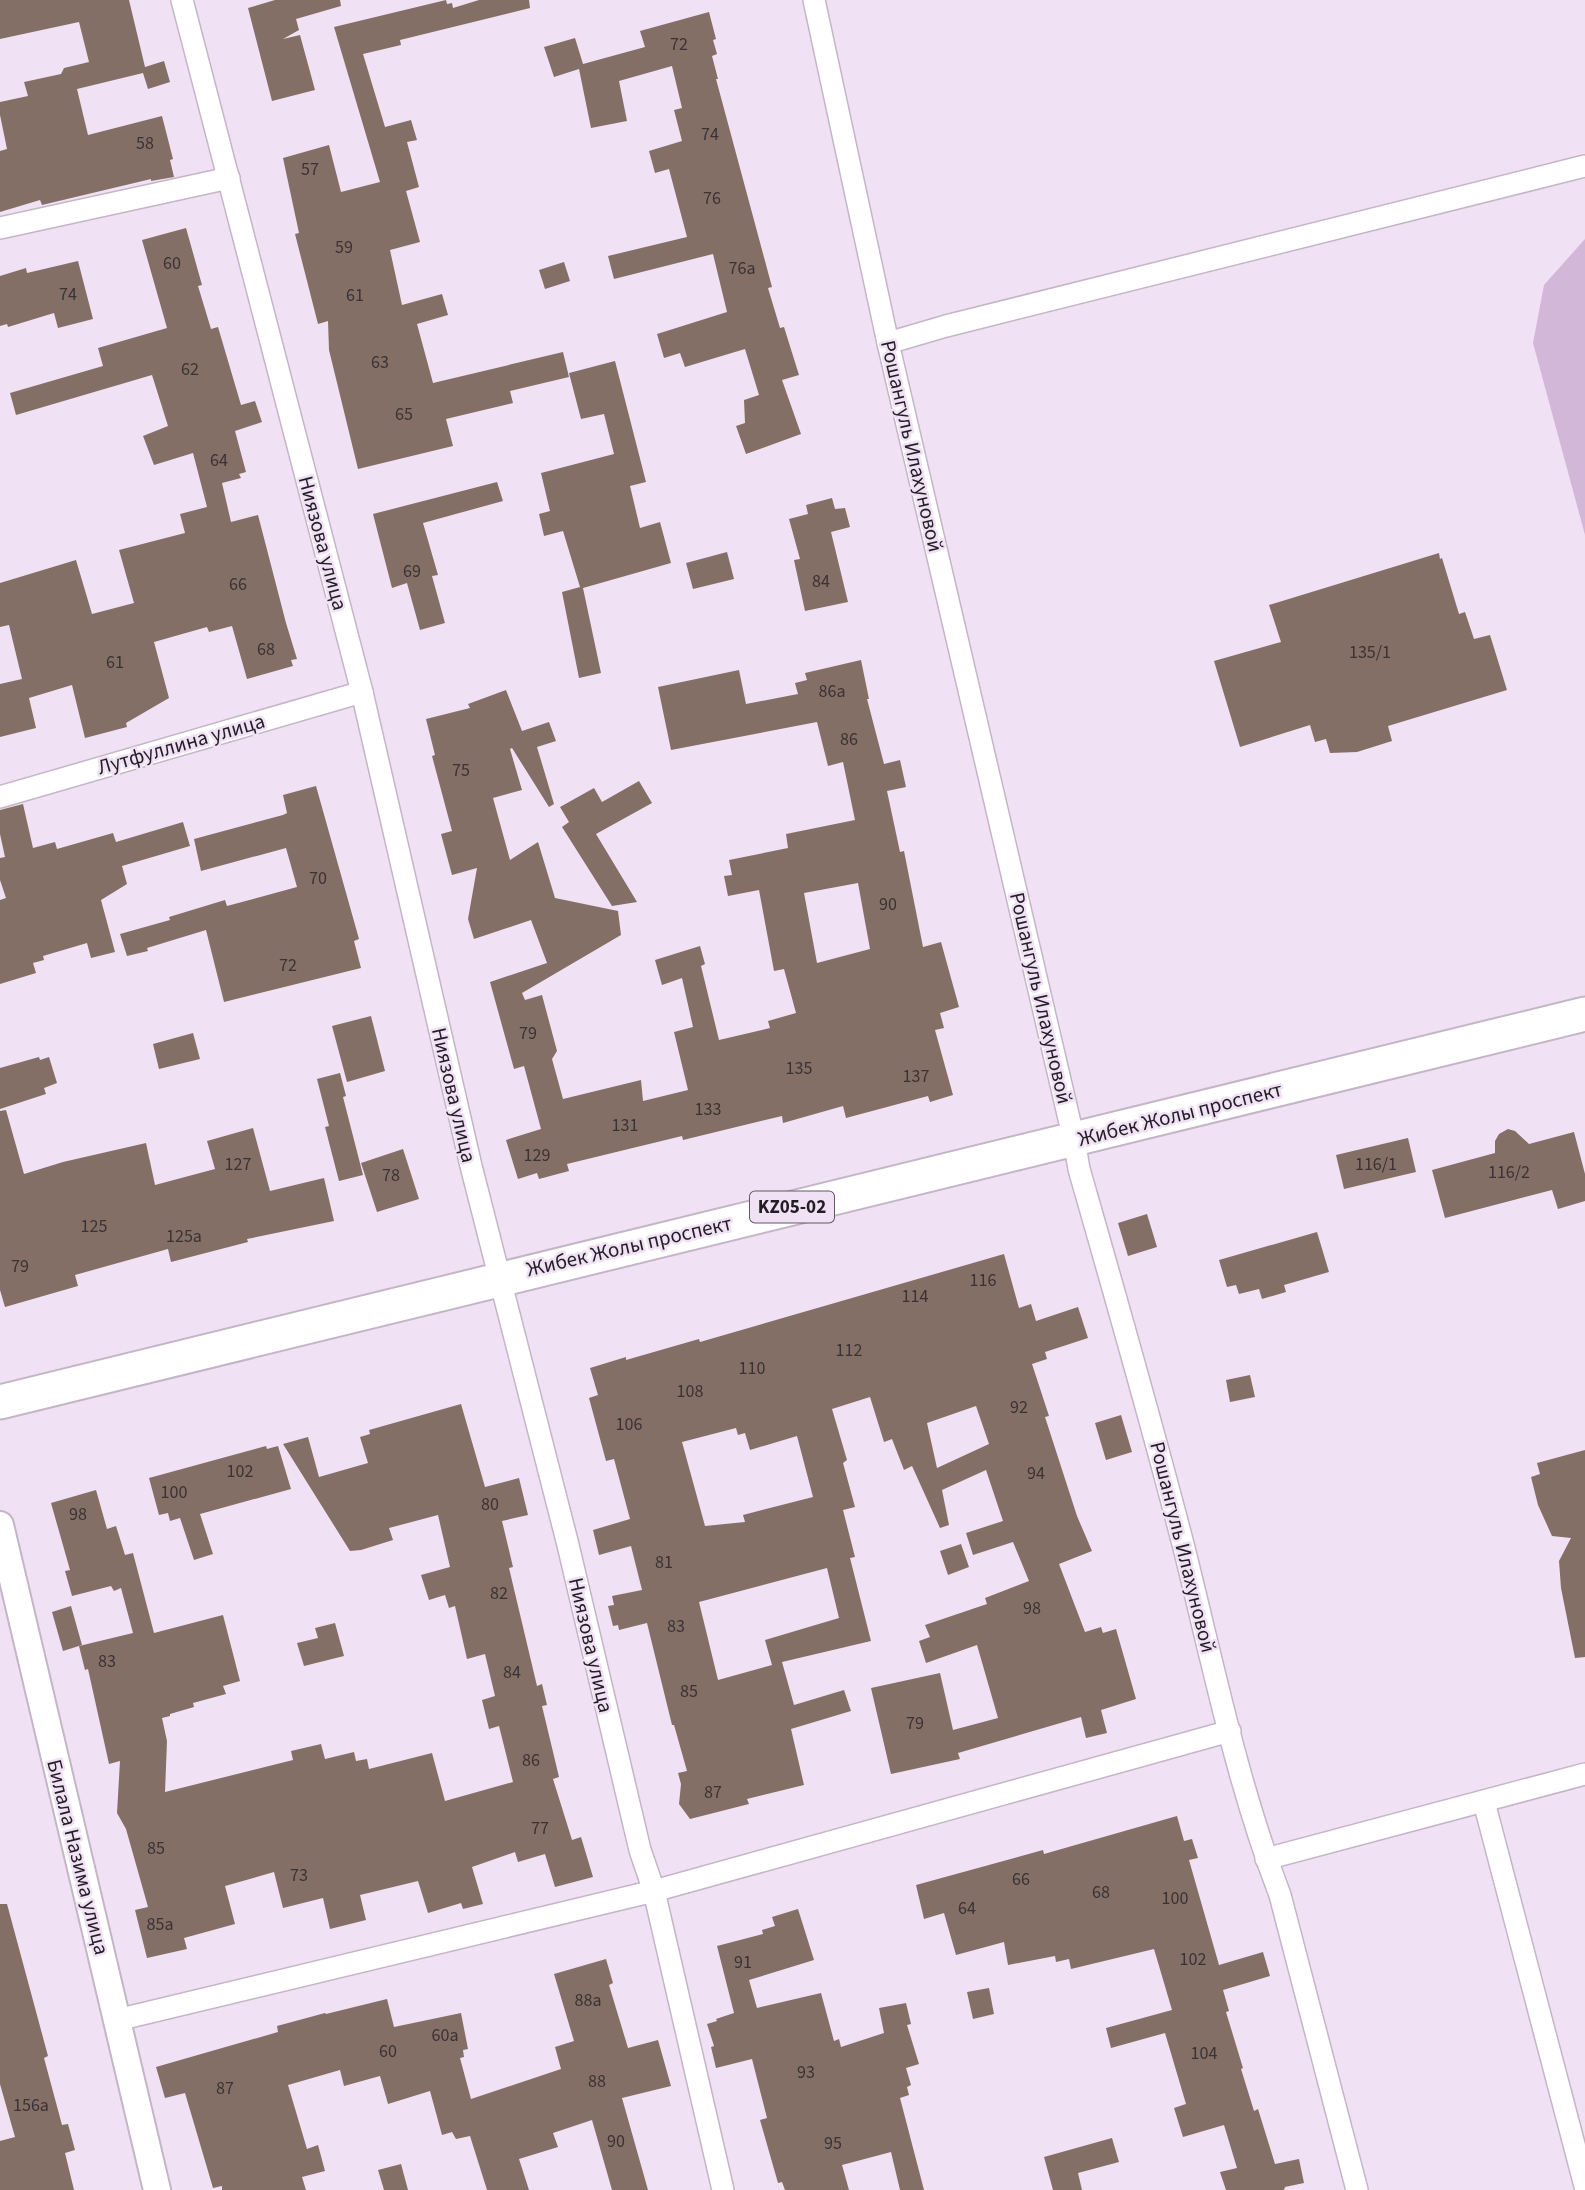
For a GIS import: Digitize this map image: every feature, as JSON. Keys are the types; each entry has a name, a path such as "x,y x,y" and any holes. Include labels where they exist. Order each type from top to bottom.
{"highway":[{"name":"Жибек Жолы проспект","path":"0,1402 499,1277 1074,1140 1585,1014"}],"street":[{"name":"Ниязова улица","path":"182,0 362,692 471,1166 568,1545 640,1850 654,1891 723,2190"},
{"name":"Рошангуль Илахуновой","path":"814,0 888,343 1079,1169 1159,1450 1230,1731 1266,1859 1280,1895 1357,2190"},
{"path":"888,343 946,326 1585,166"},
{"path":"0,228 229,178"},
{"name":"Лутфуллина улица","path":"0,797 362,692"},
{"name":"Билала Назима улица","path":"0,1525 157,2190"},
{"path":"117,2020 654,1891 1230,1731"},
{"path":"1266,1859 1585,1774"},
{"path":"1485,1802 1585,2186"}],"shaded area":[{"path":"1585,239 1585,535 1533,343 1544,285"}],"building":[{"path":"0,0 129,0 145,67 164,61 170,82 148,89 143,73 77,89 88,135 162,116 173,159 170,160 174,177 151,179 42,205 40,200 0,212 0,151 7,149 0,102 28,96 24,82 61,74 64,68 89,62 79,22 0,39"},
{"path":"275,0 340,0 341,6 296,19 299,30 283,39 300,35 315,90 272,101 248,8"},
{"path":"446,0 447,4 452,3 453,8 479,0 529,0 530,8 400,40 401,45 363,54 385,127 411,120 417,140 407,142 419,187 406,191 420,242 390,250 402,305 442,294 448,315 417,324 433,383 563,352 569,377 510,391 513,403 446,419 453,446 358,469 329,350 328,321 318,324 295,234 299,233 283,158 329,145 341,192 380,182 334,27"},
{"path":"709,12 716,39 713,40 717,54 712,56 716,79 772,287 768,288 780,328 784,327 799,375 782,380 801,434 746,454 736,426 745,423 744,400 759,395 745,349 685,367 680,353 664,358 657,334 727,312 713,254 614,279 608,256 687,237 669,169 655,173 649,151 682,141 674,110 682,108 672,66 619,81 627,121 591,128 579,69 554,77 544,47 575,38 583,64 645,47 640,31"},
{"path":"186,228 202,285 198,286 211,329 218,327 241,405 255,401 262,422 235,431 246,472 239,474 241,478 222,483 231,522 258,515 297,659 291,660 293,666 247,679 232,626 209,632 207,627 154,642 169,698 126,723 127,727 85,738 72,685 29,698 36,728 0,737 0,684 22,679 9,625 0,627 0,583 76,560 92,614 134,603 119,550 185,533 180,514 207,507 193,453 154,465 143,436 168,426 152,375 16,415 10,393 103,366 98,348 167,328 142,240"},
{"path":"78,261 93,319 58,328 54,313 8,327 7,324 0,326 0,276 26,268 27,273"},
{"path":"564,262 570,281 545,289 539,270"},
{"path":"615,361 646,482 630,486 640,528 660,522 671,563 583,588 601,673 579,678 562,592 580,587 563,531 544,536 539,514 550,511 541,473 614,454 604,414 581,419 569,373"},
{"path":"497,482 503,501 423,523 438,575 432,576 445,623 420,630 407,583 392,588 373,514"},
{"path":"832,498 835,509 845,508 850,527 831,532 848,602 805,611 794,560 800,559 789,519 808,514 806,505"},
{"path":"727,552 734,579 693,589 686,563"},
{"path":"1439,553 1459,614 1465,612 1474,639 1490,635 1507,690 1388,726 1392,741 1357,752 1330,753 1326,739 1315,742 1310,725 1240,747 1214,661 1281,642 1269,605"},
{"path":"861,660 867,699 884,764 900,760 906,787 887,791 900,852 904,851 923,947 941,942 959,1007 940,1013 944,1028 935,1030 953,1095 930,1102 928,1096 846,1118 843,1106 783,1123 782,1116 683,1140 682,1136 567,1164 569,1171 539,1179 537,1173 518,1179 506,1140 541,1129 524,1066 514,1069 490,982 547,963 531,920 474,939 468,919 477,868 452,875 441,834 452,831 432,756 435,755 426,719 470,708 468,704 506,690 522,731 549,722 556,741 537,747 554,804 549,807 512,748 510,749 522,790 493,798 510,860 538,842 555,898 618,911 621,935 522,993 525,1000 542,995 557,1051 552,1059 563,1099 641,1080 643,1101 688,1090 674,1032 693,1027 682,978 662,985 655,960 700,946 705,964 701,966 719,1040 770,1028 768,1021 796,1013 784,969 774,971 759,890 728,896 724,876 732,875 729,860 788,848 786,834 855,820 843,762 828,766 817,722 671,750 658,687 739,670 746,704 798,694 795,683 807,680 805,673","holes":["858,883 870,949 817,963 804,893"]},
{"path":"639,781 652,803 596,834 637,902 612,906 562,827 569,822 560,807 594,788 602,802"},
{"path":"316,786 359,939 354,941 361,968 224,1002 206,930 127,956 120,934 225,900 227,906 297,887 286,848 201,871 194,839 283,815 287,813 283,795"},
{"path":"23,804 33,848 55,842 57,849 113,833 116,842 183,822 190,846 122,866 127,884 101,900 115,952 91,958 87,943 43,956 44,960 33,963 36,973 0,984 0,900 6,898 0,880 0,858 5,857 0,834 0,810"},
{"path":"371,1016 385,1071 347,1082 332,1026"},
{"path":"193,1033 200,1059 159,1069 153,1044"},
{"path":"39,1057 40,1060 49,1057 57,1083 44,1088 46,1094 0,1109 0,1068"},
{"path":"340,1073 346,1096 343,1097 363,1175 339,1181 325,1127 329,1126 317,1079"},
{"path":"6,1110 24,1174 146,1143 155,1185 215,1169 207,1141 253,1128 270,1191 324,1178 334,1221 247,1239 248,1242 171,1262 168,1249 75,1275 78,1286 5,1307 0,1290 0,1111"},
{"path":"1508,1129 1515,1131 1529,1144 1574,1132 1585,1174 1585,1201 1558,1209 1552,1190 1445,1218 1432,1170 1495,1153 1495,1141 1499,1134"},
{"path":"1408,1138 1416,1172 1344,1189 1336,1155"},
{"path":"403,1149 419,1199 377,1212 361,1163"},
{"path":"1147,1214 1157,1247 1128,1256 1118,1223"},
{"path":"1317,1232 1329,1272 1284,1285 1286,1292 1262,1299 1259,1289 1239,1294 1236,1285 1227,1287 1219,1260"},
{"path":"1004,1254 1019,1308 1031,1304 1036,1321 1078,1307 1088,1338 1045,1352 1047,1359 1032,1364 1049,1416 1045,1417 1077,1516 1092,1551 1059,1564 1085,1632 1101,1627 1103,1633 1116,1629 1136,1699 1101,1710 1107,1733 1086,1738 1081,1717 958,1753 960,1759 891,1774 871,1688 940,1673 953,1730 998,1718 977,1645 926,1663 919,1641 930,1637 925,1625 987,1604 985,1598 1029,1581 1013,1542 973,1555 966,1533 1003,1521 986,1470 942,1490 949,1525 940,1528 912,1466 904,1470 892,1439 884,1442 870,1397 832,1409 847,1460 843,1463 855,1507 843,1510 855,1557 850,1558 871,1641 782,1662 794,1705 844,1690 851,1711 791,1729 804,1785 747,1799 749,1804 690,1819 679,1804 681,1784 678,1773 687,1771 672,1725 647,1623 619,1630 618,1625 613,1626 608,1606 614,1605 612,1596 642,1590 631,1546 599,1555 593,1530 630,1519 614,1459 606,1461 589,1398 598,1395 590,1368 699,1339 700,1342","holes":["976,1406 989,1444 937,1468 927,1423","736,1428 738,1435 745,1433 750,1450 797,1436 813,1497 743,1515 745,1522 705,1526 682,1442","827,1568 839,1618 765,1640 772,1665 718,1680 699,1602"]},
{"path":"1250,1375 1255,1397 1230,1402 1226,1380"},
{"path":"461,1404 485,1487 519,1478 528,1515 502,1521 513,1567 509,1568 537,1686 542,1684 547,1705 542,1706 559,1777 553,1779 572,1840 581,1837 593,1877 555,1887 545,1854 518,1862 515,1852 472,1867 483,1904 463,1909 461,1903 428,1913 418,1881 360,1895 366,1920 330,1929 323,1898 283,1908 274,1872 225,1886 235,1924 184,1938 187,1949 147,1958 135,1910 148,1907 126,1829 117,1813 120,1761 109,1764 88,1669 85,1670 79,1646 133,1633 121,1588 114,1591 111,1586 72,1596 65,1571 70,1570 51,1503 96,1490 107,1529 116,1526 125,1555 133,1553 154,1633 223,1615 240,1681 223,1686 226,1694 193,1703 194,1707 162,1718 167,1741 165,1792 293,1760 291,1751 321,1744 325,1759 354,1752 356,1761 367,1759 369,1769 432,1753 445,1801 513,1782 499,1726 489,1729 482,1700 495,1696 485,1654 467,1659 455,1606 449,1608 445,1595 429,1600 421,1575 450,1567 438,1515 389,1528 393,1540 350,1551 283,1444 308,1437 319,1477 368,1463 360,1437 370,1434 369,1430"},
{"path":"1121,1415 1132,1452 1106,1460 1095,1423"},
{"path":"266,1446 267,1449 278,1446 291,1489 200,1514 213,1554 194,1560 180,1518 170,1521 168,1513 159,1515 149,1478"},
{"path":"1585,1450 1585,1657 1575,1658 1561,1588 1559,1561 1571,1538 1552,1536 1538,1505 1531,1477 1540,1474 1537,1463"},
{"path":"961,1544 969,1567 948,1575 940,1551"},
{"path":"71,1606 82,1645 63,1651 52,1612"},
{"path":"335,1623 344,1656 304,1666 297,1643 318,1638 315,1628"},
{"path":"1177,1816 1184,1841 1192,1839 1198,1858 1189,1860 1219,1965 1263,1952 1270,1976 1223,1990 1229,2011 1226,2012 1243,2068 1241,2069 1254,2111 1258,2109 1275,2164 1299,2159 1304,2183 1285,2187 1284,2190 1226,2190 1220,2172 1237,2168 1224,2125 1183,2137 1174,2108 1186,2104 1165,2033 1111,2048 1106,2028 1172,2010 1154,1949 1071,1969 1069,1959 1056,1962 1055,1956 1008,1965 1004,1942 956,1955 944,1913 924,1919 916,1885 1043,1850 1044,1854"},
{"path":"0,1904 7,1904 48,2056 44,2058 62,2125 68,2124 75,2150 65,2153 74,2190 0,2190 0,2141 15,2137 0,2084"},
{"path":"798,1909 814,1960 749,1980 757,2008 821,1993 834,2041 839,2039 841,2047 884,2033 879,2008 906,2003 911,2024 907,2025 919,2064 906,2068 911,2085 907,2087 909,2095 900,2098 924,2190 900,2190 891,2152 842,2165 849,2190 785,2190 782,2182 778,2183 760,2120 767,2118 752,2059 716,2068 711,2047 714,2046 707,2024 734,2013 717,1946 763,1934 762,1930 775,1926 772,1917"},
{"path":"606,1959 613,1983 609,1985 628,2048 658,2040 671,2086 622,2098 648,2190 612,2190 592,2120 553,2133 558,2147 519,2159 529,2190 487,2190 470,2136 456,2139 452,2132 442,2135 430,2091 388,2104 380,2076 344,2086 340,2070 288,2085 307,2149 318,2145 325,2171 302,2177 306,2190 222,2190 222,2186 213,2188 185,2093 165,2098 156,2067 278,2032 277,2026 387,1999 394,2027 461,2013 468,2049 463,2050 464,2057 460,2058 471,2099 561,2069 555,2047 574,2041 554,1974"},
{"path":"989,1988 994,2014 973,2019 967,1992"},
{"path":"1112,2138 1119,2162 1078,2173 1082,2190 1053,2190 1044,2157"},
{"path":"401,2164 408,2190 384,2190 378,2170"}]}
